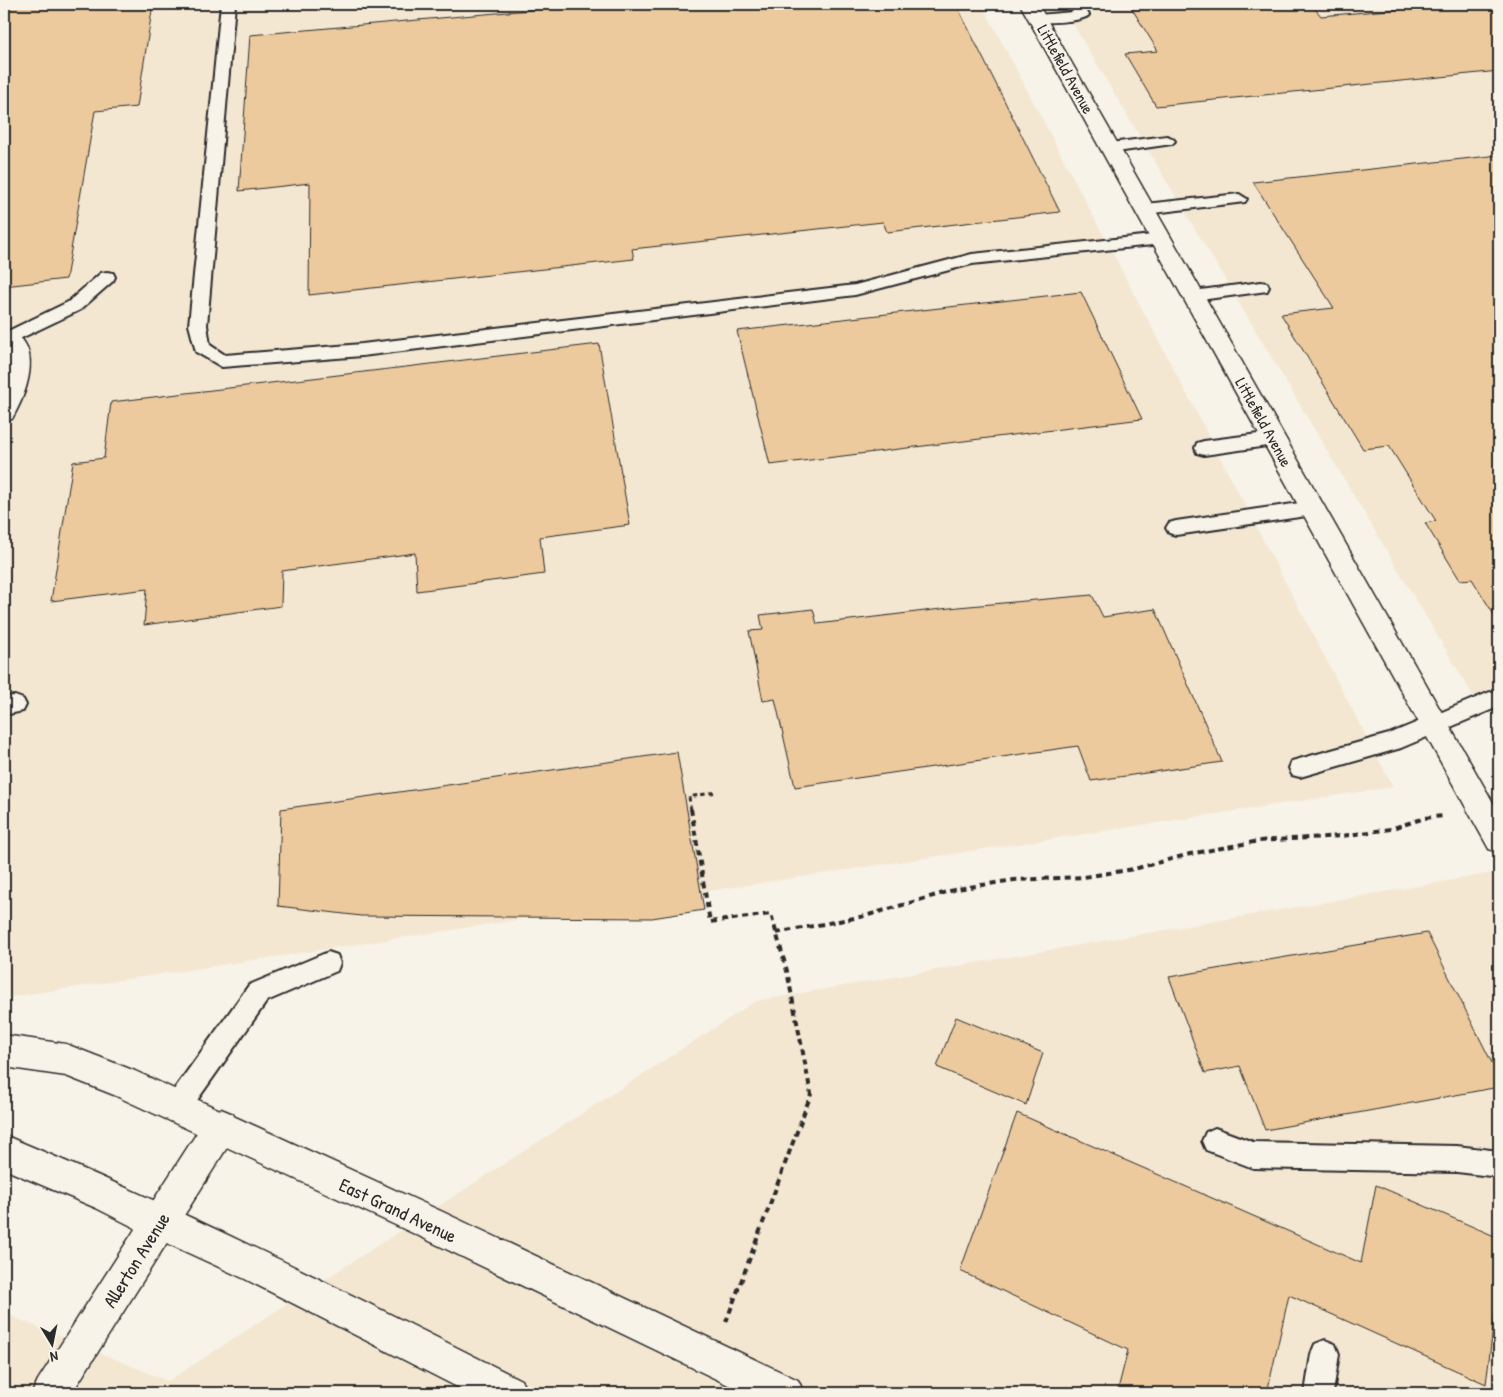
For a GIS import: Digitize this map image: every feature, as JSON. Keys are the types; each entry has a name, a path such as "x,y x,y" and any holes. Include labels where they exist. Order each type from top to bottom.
{"street":[{"name":"Littlefield Avenue","path":"1034,12 1499,840"},
{"path":"4,413 19,364 19,348 6,336"},
{"name":"East Grand Avenue","path":"4,1051 66,1060 177,1107 712,1358 741,1384 785,1393"},
{"name":"Allerton Avenue","path":"51,1393 220,1126"},
{"path":"4,1152 108,1196 159,1222 258,1266 508,1393"}],"lane":[{"path":"228,4 198,325 202,348 222,361 362,350 855,290 972,259 1162,239"},
{"path":"1034,12 1082,15 1075,4"},
{"path":"1110,148 1167,141"},
{"path":"1145,209 1239,199"},
{"path":"6,336 74,306 107,277"},
{"path":"1193,296 1261,287"},
{"path":"1204,448 1274,439"},
{"path":"1176,528 1312,508"},
{"path":"1300,768 1393,742 1490,701"},
{"path":"177,1107 258,993 328,963"},
{"path":"1215,1140 1252,1155 1457,1159 1499,1164"},
{"path":"1319,1393 1325,1354"}],"path":[{"path":"712,1358 794,1147 811,1094 787,971 771,914 710,922 689,797 717,792"},
{"path":"776,933 865,916 957,890 1014,880 1084,877 1134,869 1190,854 1258,841 1342,836 1390,829 1425,818 1483,810"}],"shaded area":[{"path":"4,4 982,4 1393,787 4,998"},
{"path":"1061,4 1499,4 1499,706 1481,709"},
{"path":"1499,872 1499,1393 4,1393 4,1313 168,1381 756,1001"}],"building":[{"path":"4,4 153,4 137,107 95,111 66,279 4,286"},
{"path":"597,4 956,4 1060,212 887,232 883,222 632,249 634,259 309,295 310,183 239,191 250,35"},
{"path":"1129,4 1311,4 1321,16 1455,4 1499,4 1499,71 1156,106 1125,54 1158,51"},
{"path":"1499,155 1499,623 1472,579 1460,580 1425,523 1436,521 1389,446 1363,449 1281,314 1334,308 1253,182"},
{"path":"1081,292 1142,419 770,465 737,331"},
{"path":"599,344 630,525 540,537 544,574 417,591 415,553 282,571 281,606 144,625 147,589 51,601 73,462 104,458 111,402"},
{"path":"1092,595 1103,617 1155,609 1222,762 1091,781 1078,746 795,787 775,699 763,701 749,631 763,630 760,615 813,609 817,624 958,607"},
{"path":"677,752 704,910 652,918 361,916 278,906 281,809"},
{"path":"1427,933 1499,1077 1499,1087 1265,1130 1240,1066 1205,1073 1169,977"},
{"path":"956,1017 1043,1053 1026,1105 937,1067"},
{"path":"1017,1113 1361,1263 1376,1185 1499,1238 1499,1279 1486,1384 1289,1295 1267,1393 1117,1393 1128,1350 960,1271"}]}
